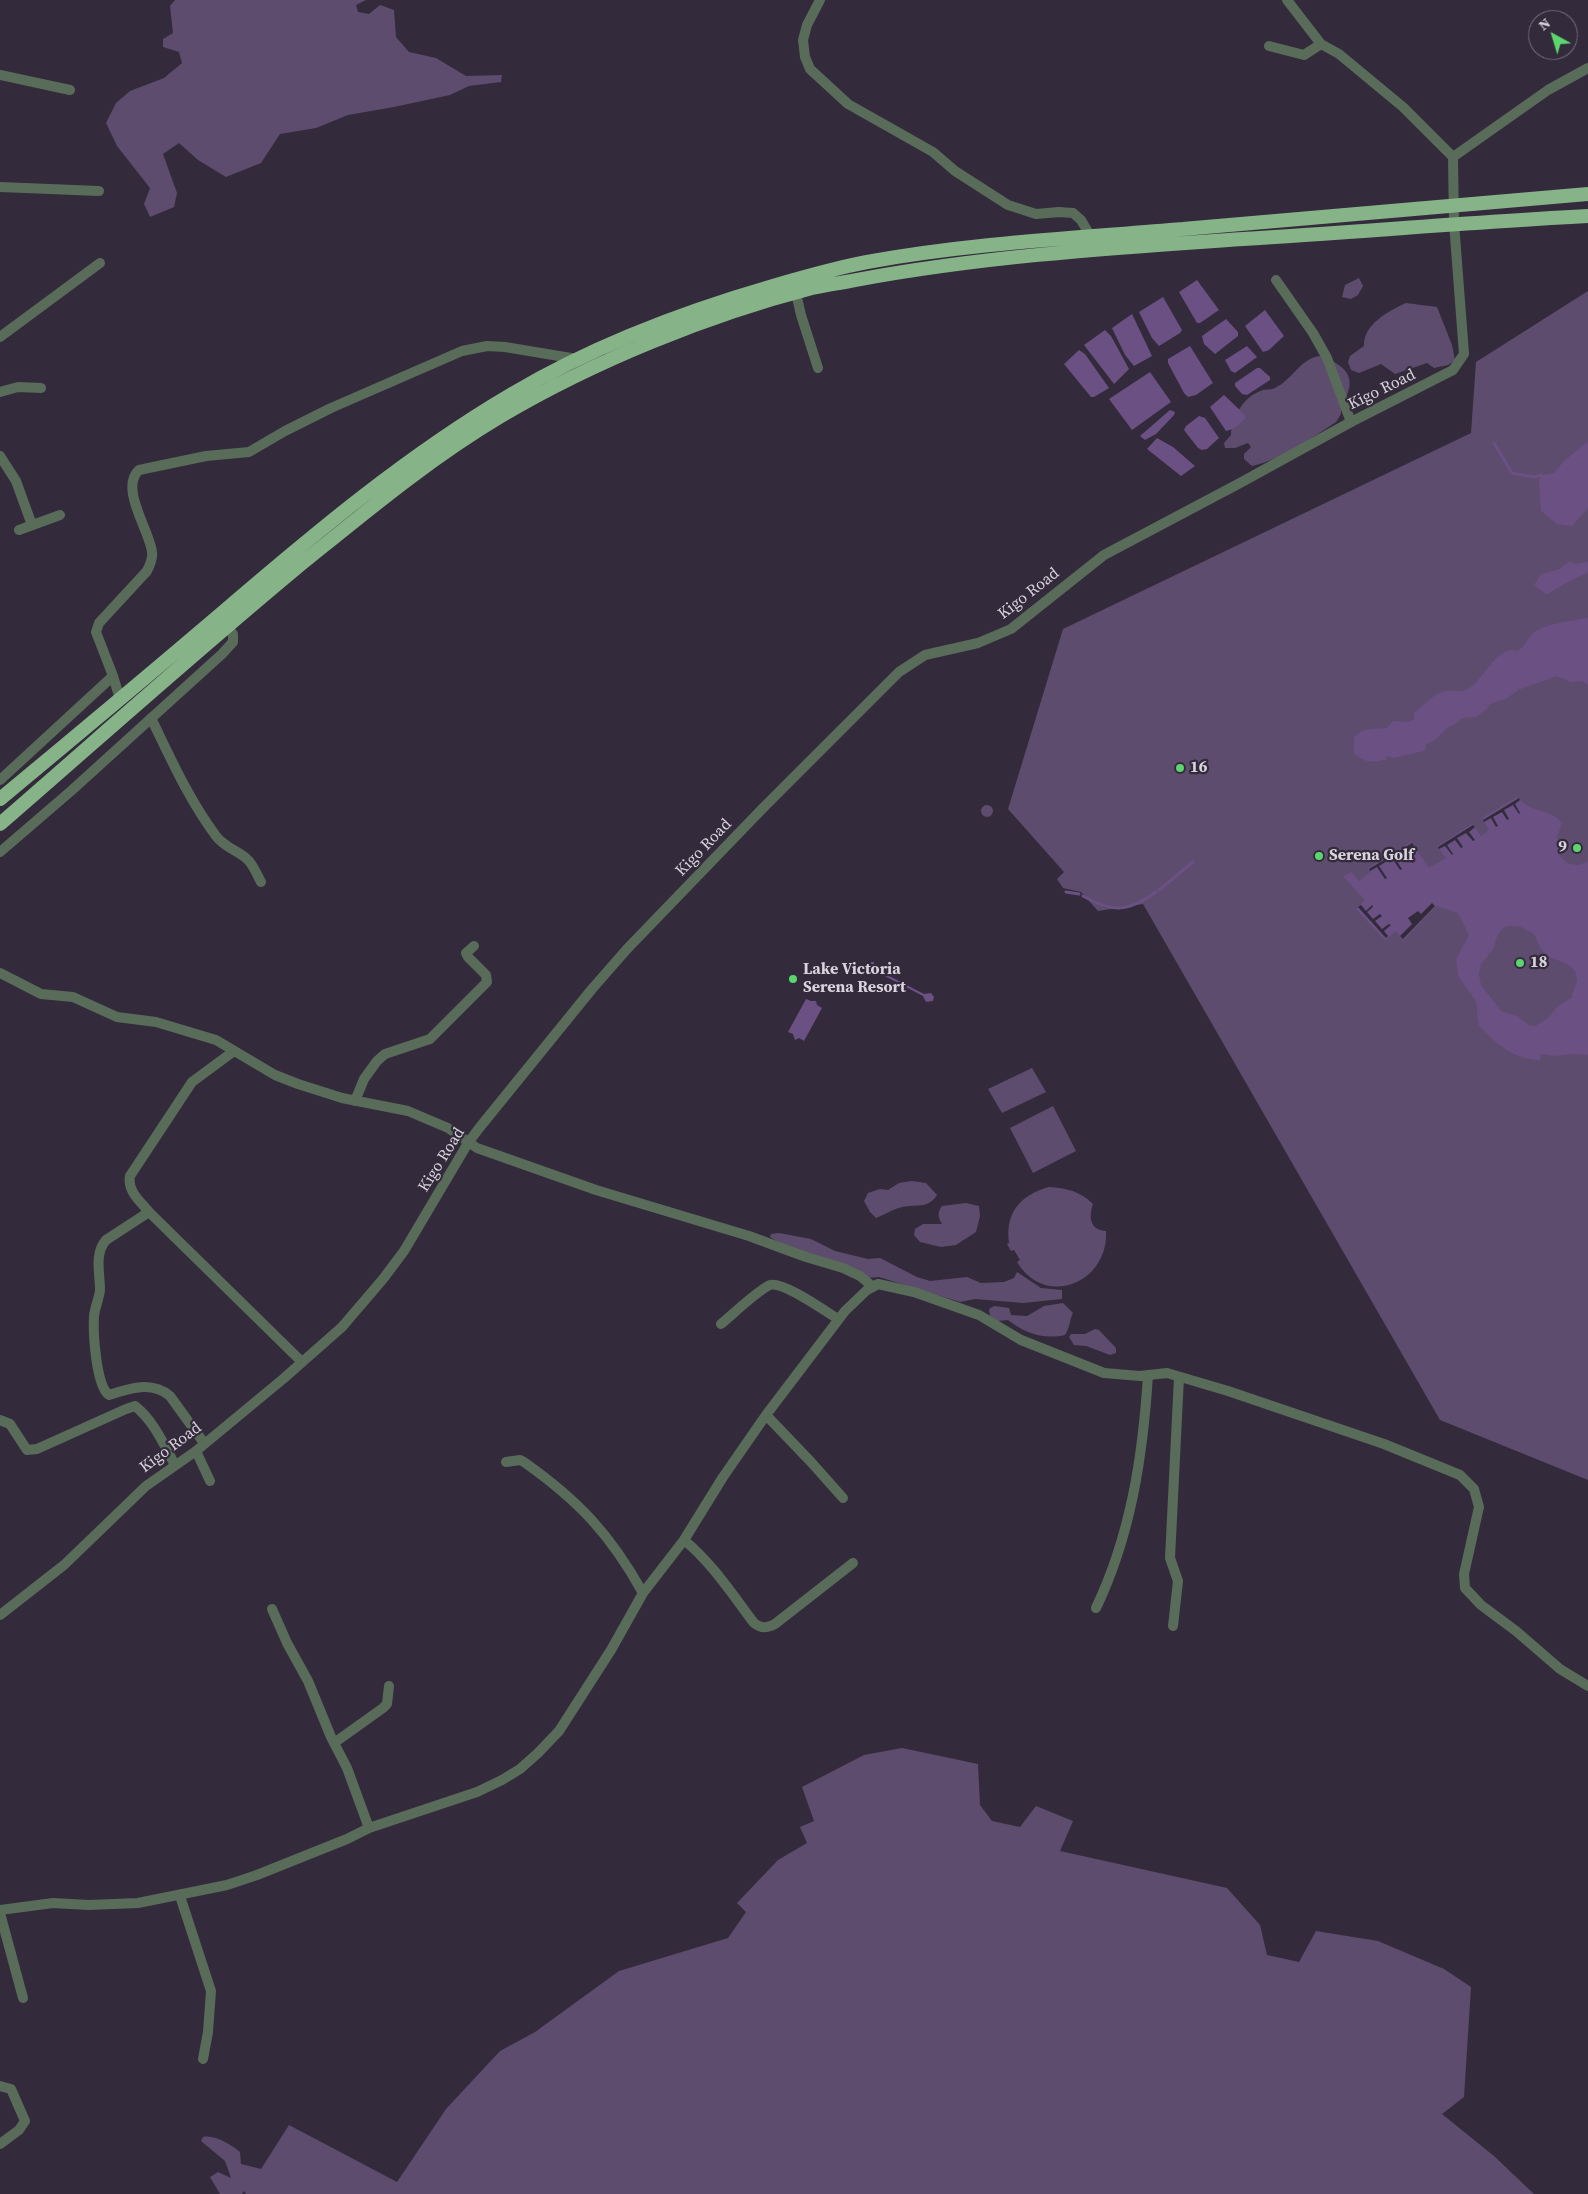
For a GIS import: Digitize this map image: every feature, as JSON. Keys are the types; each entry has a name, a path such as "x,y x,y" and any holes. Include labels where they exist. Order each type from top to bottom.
{"highway":[{"path":"0,799 120,700 302,544 377,485 488,408 577,359 644,330 695,311 834,268 924,253 1001,242 1091,237 1588,194"},
{"path":"1,826 227,627 398,486 441,454 502,415 558,384 649,342 758,304 796,293 900,271 1089,249 1454,223 1588,216"}],"street":[{"path":"820,0 807,25 803,40 804,57 810,69 848,104 934,152 955,171 1008,205 1036,214 1073,213 1081,220 1091,237"},
{"path":"1287,0 1321,44 1338,54 1403,107 1454,157 1548,90 1588,68"},
{"path":"1269,46 1304,55 1321,44"},
{"path":"0,75 70,90"},
{"name":"Kigo Road","path":"0,1615 64,1565 146,1486 196,1451 342,1327 404,1251 468,1143 592,989 627,949 763,808 899,672 925,655 978,643 996,637 1011,629 1104,555 1240,484 1351,422 1453,370 1464,354 1454,223 1454,157"},
{"path":"0,187 99,191"},
{"path":"0,337 100,263"},
{"path":"1276,280 1313,333 1327,358 1351,422"},
{"path":"796,293 800,315 818,368"},
{"path":"120,700 96,632 97,628 147,571 152,558 152,552 134,500 133,479 139,470 206,456 249,452 331,408 462,351 487,346 505,347 577,359"},
{"path":"0,392 18,387 40,388"},
{"path":"0,456 16,481 32,525"},
{"path":"19,530 60,515"},
{"path":"0,852 71,791 222,654 233,642 233,634 227,627"},
{"path":"0,780 113,676"},
{"path":"152,718 178,776 202,816 218,839 234,852 248,859 261,882"},
{"path":"354,1101 364,1079 377,1061 385,1054 430,1039 487,982 486,976 466,953 474,946"},
{"path":"0,973 41,994 73,997 117,1018 168,1025 216,1040 275,1074 298,1084 354,1101 408,1111 429,1119 461,1136 477,1148 596,1190 749,1236 843,1268 860,1276 872,1286"},
{"path":"234,1051 200,1074 192,1082 130,1176 128,1184 149,1212 302,1362"},
{"path":"149,1212 106,1240 101,1246 99,1258 99,1295 94,1315 94,1338 102,1386 109,1395 145,1386 164,1391 204,1443"},
{"path":"23,1998 0,1911 53,1903 90,1905 138,1903 227,1885 347,1840 369,1828 477,1792 502,1780 538,1753 559,1731 611,1650 643,1594 684,1540 723,1477 766,1415 838,1319 872,1286 878,1284 890,1286 979,1315 1021,1340 1104,1373 1134,1376 1162,1372 1228,1391 1384,1444 1460,1476 1474,1489 1479,1507 1464,1574 1465,1588 1481,1605 1516,1631 1560,1669 1588,1686"},
{"path":"721,1324 770,1285 784,1287 838,1319"},
{"path":"1096,1608 1110,1579 1135,1492 1146,1410 1148,1375"},
{"path":"1173,1626 1178,1581 1170,1558 1179,1377"},
{"path":"0,1420 10,1424 28,1450 37,1449 135,1406 144,1413 154,1428 175,1466"},
{"path":"766,1415 843,1498"},
{"path":"196,1451 210,1481"},
{"path":"506,1462 520,1460 524,1462 581,1508 611,1541 643,1594"},
{"path":"684,1540 698,1551 754,1623 767,1628 776,1624 853,1563"},
{"path":"272,1609 287,1644 308,1681 334,1743 347,1768 369,1828"},
{"path":"334,1743 387,1704 389,1686"},
{"path":"180,1896 211,1991 204,2059"},
{"path":"0,2086 11,2089 25,2121 19,2130 0,2144"}],"shaded area":[{"path":"175,0 366,0 356,5 358,12 369,14 380,5 394,10 396,37 409,52 436,58 466,76 502,75 501,82 469,86 450,95 348,115 316,128 280,134 261,163 226,177 198,160 179,143 163,154 177,193 174,207 150,217 144,204 150,188 117,146 106,123 116,103 130,91 164,78 182,63 179,52 163,47 163,39 173,33 170,6"},
{"path":"1359,278 1363,286 1358,295 1351,299 1342,297 1345,285"},
{"path":"1197,280 1219,310 1200,323 1197,323 1179,292"},
{"name":"Serena Golf","path":"1588,291 1588,1480 1440,1420 1143,904 1098,911 1081,892 1063,888 1057,879 1064,872 1008,809 1063,629 1471,433 1476,362"},
{"path":"1163,297 1182,330 1159,346 1152,338 1139,312"},
{"path":"1406,303 1437,307 1452,345 1455,360 1448,365 1434,368 1427,363 1395,374 1381,364 1359,373 1351,370 1348,362 1350,356 1364,346 1365,338 1372,325 1392,310"},
{"path":"1265,310 1284,336 1269,350 1263,352 1245,326"},
{"path":"1132,314 1152,356 1134,366 1125,355 1112,328"},
{"path":"1226,319 1238,332 1238,336 1215,354 1204,344 1202,336"},
{"path":"1105,330 1111,336 1129,369 1114,384 1084,345"},
{"path":"1190,346 1213,383 1196,395 1188,397 1168,363 1168,359"},
{"path":"1247,346 1257,357 1235,373 1231,371 1225,360"},
{"path":"1079,350 1085,354 1109,388 1094,397 1091,397 1064,364"},
{"path":"1319,356 1337,364 1347,373 1349,378 1348,392 1342,405 1341,414 1336,422 1306,442 1275,459 1252,466 1244,459 1244,454 1251,447 1248,443 1235,448 1225,448 1224,443 1231,435 1236,414 1250,397 1263,390 1274,389 1306,361"},
{"path":"1257,368 1260,368 1270,377 1270,380 1247,395 1242,394 1235,386 1235,383"},
{"path":"1150,372 1171,402 1132,430 1109,399"},
{"path":"1224,395 1245,415 1245,419 1233,429 1226,431 1210,407"},
{"path":"1170,410 1175,412 1174,415 1156,434 1145,440 1140,436"},
{"path":"1199,416 1205,418 1219,438 1207,449 1202,450 1198,448 1184,430 1186,426"},
{"path":"1157,438 1173,447 1195,466 1181,476 1147,449"},
{"path":"1588,441 1588,508 1572,526 1557,524 1541,511 1539,481 1541,475 1554,473 1564,461"},
{"path":"1570,561 1576,564 1588,562 1588,572 1547,595 1534,585 1541,574 1560,569"},
{"path":"1588,618 1588,685 1583,681 1571,682 1557,676 1518,690 1506,699 1490,704 1486,710 1476,717 1463,718 1447,728 1435,740 1425,745 1424,751 1394,758 1387,756 1386,760 1372,762 1354,754 1354,737 1358,734 1370,729 1387,728 1393,721 1409,722 1414,719 1414,713 1437,694 1446,691 1468,689 1497,658 1510,650 1518,651 1536,631 1558,623"},
{"path":"1517,797 1529,807 1553,815 1562,823 1557,837 1560,856 1569,864 1579,865 1588,861 1588,1055 1553,1056 1543,1054 1540,1055 1541,1060 1523,1057 1499,1045 1479,1026 1476,1001 1458,976 1456,959 1469,935 1458,913 1436,906 1404,940 1396,931 1385,940 1356,909 1365,900 1343,876 1351,872 1359,881 1370,872 1368,868 1411,842 1429,868 1446,858 1437,846 1472,824 1481,836 1489,830 1482,818","holes":["1504,927 1521,927 1534,934 1541,949 1547,956 1567,964 1575,971 1577,981 1571,998 1557,1007 1547,1019 1535,1026 1528,1025 1517,1016 1501,1011 1481,985 1479,974 1481,964 1493,949 1498,934"]},
{"path":"985,805 989,805 993,811 989,817 985,817 981,813 981,809"},
{"path":"871,962 874,962 874,968 924,994 931,993 934,997 933,1001 926,1002 923,996 873,970 869,973 867,971 871,967"},
{"path":"806,999 816,1001 817,1005 822,1008 804,1041 799,1038 795,1040 793,1034 788,1032"},
{"path":"1032,1068 1046,1092 1002,1113 988,1089"},
{"path":"1053,1106 1076,1151 1033,1173 1010,1128"},
{"path":"912,1181 926,1183 937,1195 926,1204 899,1208 876,1218 870,1212 864,1201 868,1193 880,1189 888,1190 899,1183"},
{"path":"1049,1187 1061,1188 1083,1196 1093,1204 1091,1218 1093,1225 1100,1230 1106,1231 1104,1249 1097,1264 1087,1276 1073,1284 1058,1287 1043,1284 1029,1276 1017,1262 1020,1260 1014,1250 1011,1251 1007,1244 1009,1243 1009,1223 1017,1207 1030,1195"},
{"path":"966,1203 979,1206 980,1216 976,1232 956,1245 941,1247 920,1242 914,1235 915,1229 923,1224 942,1224 939,1211 942,1206"},
{"path":"779,1233 811,1239 835,1251 868,1259 880,1258 917,1277 930,1281 967,1277 981,1283 1004,1282 1014,1278 1017,1272 1041,1288 1062,1290 1062,1299 1023,1303 975,1299 960,1302 879,1277 866,1278 789,1249 770,1237 771,1234"},
{"path":"1063,1303 1073,1313 1065,1335 1042,1336 1021,1329 1008,1320 998,1321 990,1317 989,1309 994,1306 1009,1308 1011,1315 1027,1316 1044,1306"},
{"path":"1095,1329 1099,1330 1116,1348 1116,1353 1110,1355 1086,1346 1074,1345 1069,1337 1071,1334 1085,1334"},
{"path":"902,1748 978,1764 980,1805 992,1821 1020,1827 1036,1806 1073,1821 1060,1851 1227,1888 1260,1925 1267,1955 1299,1962 1316,1931 1378,1941 1444,1969 1471,1987 1464,2097 1442,2114 1494,2156 1534,2194 246,2194 244,2191 242,2194 220,2194 210,2177 218,2172 231,2178 225,2161 201,2141 203,2137 212,2137 228,2143 240,2152 241,2164 261,2169 289,2125 397,2182 446,2109 500,2051 535,2032 619,1971 728,1938 746,1912 737,1903 778,1860 807,1843 800,1827 814,1821 802,1787 864,1755"}],"pier":[{"path":"1519,798 1520,800 1515,804 1519,814 1513,805 1504,810 1509,819 1507,820 1502,812 1493,817 1498,826 1496,827 1491,818 1484,822 1483,820"},
{"path":"1473,825 1475,827 1469,832 1475,840 1473,841 1466,833 1457,838 1463,847 1461,848 1455,840 1447,845 1452,855 1445,846 1439,849 1438,847"},
{"path":"1412,843 1414,845 1407,849 1415,861 1412,863 1404,851 1394,857 1402,869 1400,870 1392,858 1379,866 1387,878 1385,879 1377,867 1370,871 1369,869"},
{"path":"1432,903 1435,906 1403,939 1400,936 1412,924 1408,918 1418,911 1421,914"},
{"path":"1361,905 1366,911 1372,905 1373,907 1367,912 1373,919 1380,914 1382,916 1375,921 1382,929 1389,924 1391,925 1384,931 1388,936 1386,938 1358,907"}],"waterway":[{"path":"1494,443 1512,473 1534,477 1541,475 1544,478"},
{"path":"1159,890 1193,862"},
{"path":"1066,892 1079,894"},
{"path":"1083,896 1103,905 1120,908 1129,907 1156,892"}],"place":[{"name":"16","path":"1180,768"},
{"name":"9","path":"1577,848"},
{"name":"Serena Golf","path":"1319,856"},
{"name":"18","path":"1520,963"},
{"name":"Lake Victoria Serena Resort","path":"793,979"}]}
